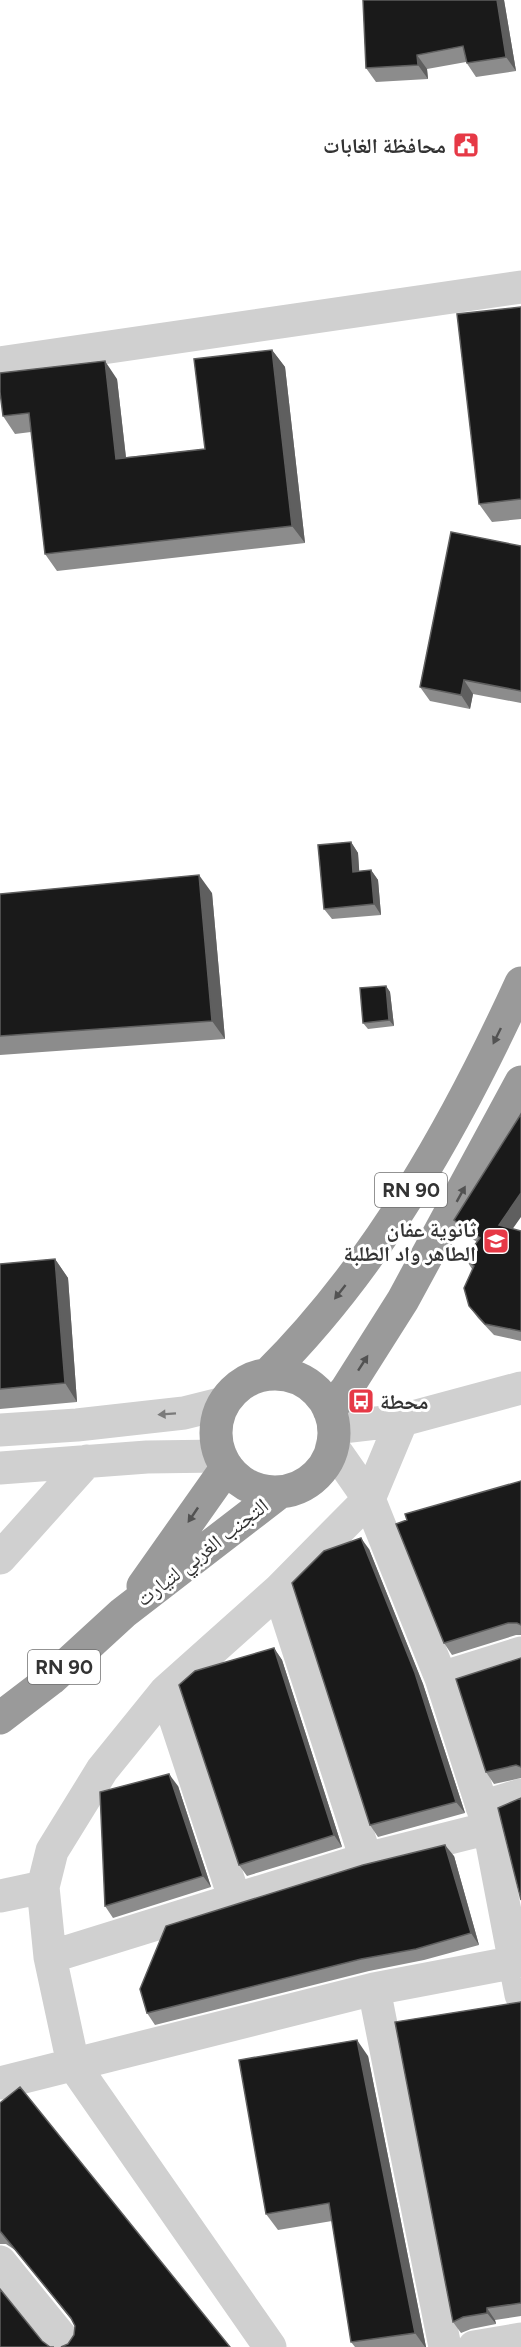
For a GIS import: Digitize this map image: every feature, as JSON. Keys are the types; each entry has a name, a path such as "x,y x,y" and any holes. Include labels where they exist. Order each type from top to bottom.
{"highway":[{"name":"RN 90","path":"268,1374 301,1341 350,1279 430,1162 496,1038 521,983"},
{"name":"RN 90","path":"332,1428 346,1390 403,1300 521,1082"},
{"path":"268,1374 283,1374 298,1378 316,1392 332,1428 326,1463 314,1478 298,1487 280,1492 250,1486 224,1462 217,1429 224,1403 243,1384 268,1374"},
{"name":"التجنب الغربي لتيارت","path":"123,1613 224,1462"},
{"name":"التجنب الغربي لتيارت","path":"0,1718 51,1679 123,1613 280,1492"}],"street":[{"path":"0,363 521,287"},
{"path":"521,1388 402,1420 332,1428 369,1499 441,1678 486,1818 518,1962 521,1995"},
{"path":"0,1430 77,1425 184,1413 224,1403"},
{"path":"258,2343 74,2064 50,1958 43,1887 52,1851 102,1770 166,1691 279,1590 369,1499 402,1420"},
{"path":"0,1558 87,1461"},
{"path":"0,1468 87,1461 224,1462"},
{"path":"279,1590 366,1859"},
{"path":"441,1678 521,1653"},
{"path":"166,1691 235,1900"},
{"path":"50,1958 366,1859 486,1818 521,1795"},
{"path":"0,1896 43,1887"},
{"path":"0,2083 374,1989 518,1962"},
{"path":"374,1989 445,2347"},
{"path":"0,2262 69,2347"},
{"path":"474,2347 521,2339"}],"building":[{"path":"363,0 497,0 506,57 467,63 463,46 417,55 418,65 366,68"},
{"path":"521,307 521,499 479,504 457,314"},
{"path":"272,350 292,526 45,554 29,413 3,416 0,373 105,361 116,459 205,449 194,359"},
{"path":"451,532 521,546 521,691 464,680 461,695 420,687"},
{"path":"351,842 353,872 371,870 374,904 324,909 318,845"},
{"path":"199,875 212,1021 0,1036 0,894"},
{"path":"386,986 389,1020 363,1023 360,988"},
{"name":"ثانوية عفان الطاهر واد الطلبة","path":"521,1114 521,1193 499,1225 521,1231 520,1331 485,1324 469,1306 464,1288 474,1266 465,1258 480,1238 454,1220"},
{"path":"55,1259 65,1383 0,1389 0,1264"},
{"path":"521,1481 521,1625 508,1623 444,1643 396,1524 407,1520 405,1514"},
{"path":"361,1538 415,1673 456,1802 370,1825 292,1583 324,1551"},
{"path":"274,1648 334,1835 239,1865 179,1685 195,1671"},
{"path":"521,1658 521,1767 516,1765 486,1772 456,1679"},
{"path":"169,1774 203,1876 105,1906 100,1792"},
{"path":"521,1798 521,1900 498,1808"},
{"path":"445,1845 471,1933 416,1949 361,1959 147,2013 140,1989 166,1926 363,1865"},
{"path":"521,2002 521,2303 487,2308 487,2313 463,2317 453,2322 395,2022"},
{"path":"357,2040 415,2333 351,2342 329,2203 266,2214 239,2060"},
{"path":"20,2087 230,2347 61,2347 68,2344 74,2335 75,2326 71,2318 0,2231 0,2103"},
{"path":"0,2289 42,2341 50,2347 0,2347"}],"place":[{"name":"محافظة الغابات","path":"466,145"},
{"name":"ثانوية عفان الطاهر واد الطلبة","path":"496,1241"},
{"name":"محطة","path":"361,1401"}]}
